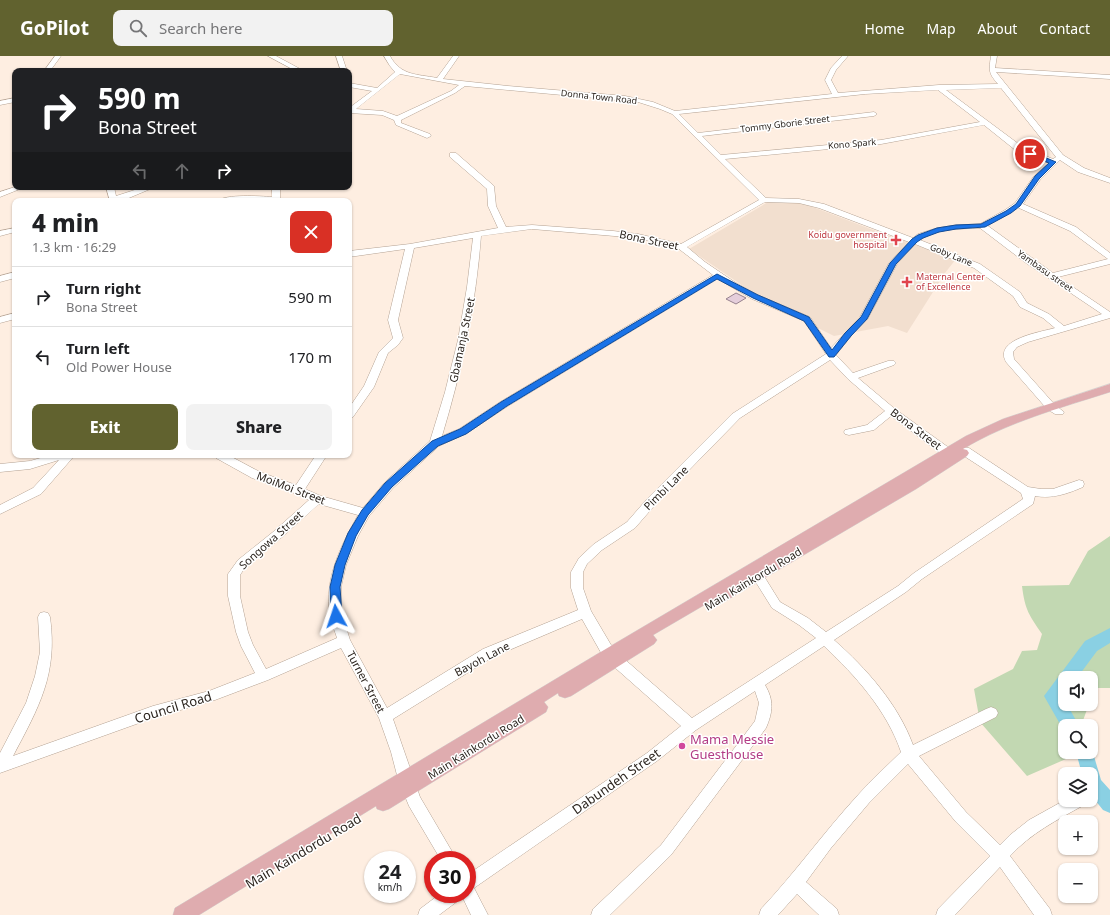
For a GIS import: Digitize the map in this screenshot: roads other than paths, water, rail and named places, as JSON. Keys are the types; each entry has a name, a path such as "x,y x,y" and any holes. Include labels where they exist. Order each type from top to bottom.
{"main road":[{"name":"Main Kainkordu Road","path":"406,784 613,657 956,454 1055,410 1109,391"},
{"name":"Main Kainkordu Road","path":"809,540 930,463 956,454"},
{"path":"182,915 406,784"},
{"name":"Main Kaindordu Road","path":"198,915 406,784"}],"street":[{"path":"49,68 58,56"},
{"path":"271,56 295,68"},
{"path":"338,56 343,68"},
{"path":"352,109 378,90 399,72 387,56"},
{"path":"440,80 456,56"},
{"path":"837,96 828,84 828,80 833,69 845,56"},
{"path":"994,56 992,70 1003,86 1036,124 1060,157 1080,170 1110,181"},
{"path":"992,70 1110,77"},
{"name":"Donna Town Road","path":"399,72 440,80 631,99 665,108 674,113 764,200"},
{"path":"352,111 382,113 397,119 453,92 466,82"},
{"path":"352,86 378,90"},
{"path":"674,113 939,87 1003,86"},
{"path":"939,87 984,124 1017,147 1053,162"},
{"path":"0,103 12,101"},
{"name":"Tommy Gborie Street","path":"696,135 874,114"},
{"path":"397,119 398,124 427,136"},
{"name":"Kono Spark","path":"719,157 881,142 984,124"},
{"path":"453,156 491,188 492,206 503,230"},
{"path":"982,226 1018,205 1037,178 1060,157"},
{"path":"1,194 12,190"},
{"path":"121,198 142,190"},
{"path":"682,247 764,200"},
{"name":"Goby Lane","path":"764,200 807,202 914,241 977,266 1017,294 1023,304 1046,316 1062,329"},
{"path":"1018,205 1073,229 1110,257"},
{"name":"Pimbi Lane","path":"691,726 613,657 596,634 585,612 578,588 578,572 583,561 598,547 631,525 651,502 736,416 831,355 848,334 864,318 893,263 914,241 921,236 937,230 956,227 982,226"},
{"name":"Yambasu street","path":"982,226 1051,276 1109,315"},
{"name":"Bona Street","path":"352,254 410,246 503,230 532,227 638,236 682,247 717,276 755,297 807,319 831,355 851,377 891,411 956,454 1025,490 1041,495 1052,494 1079,484"},
{"path":"0,234 12,231"},
{"name":"Gbamanja Street","path":"435,444 455,378 462,345 475,272 477,234"},
{"path":"352,411 369,387 384,352 397,341 398,338 393,320 410,246"},
{"path":"1051,276 1110,261"},
{"name":"Turner Street","path":"444,851 421,814 406,784 393,739 384,717 344,641 336,616 335,587 340,565 352,536 365,513 389,485 435,444 463,432 504,404 717,276"},
{"path":"0,279 12,277"},
{"path":"1055,410 1009,360 1007,353 1008,349 1014,344 1109,315"},
{"path":"0,320 12,317"},
{"path":"851,377 891,363"},
{"path":"849,432 870,428 891,411"},
{"path":"0,468 30,465 46,458 45,483"},
{"path":"0,510 28,497 37,491 67,458"},
{"name":"MoiMoi Street","path":"233,458 256,475 298,490 317,499 365,513"},
{"path":"298,490 320,458"},
{"name":"Dabundeh Street","path":"476,878 652,757 691,726 902,589 918,576 1029,501 1025,490"},
{"name":"Songowa Street","path":"263,676 247,646 242,632 234,596 234,574 242,563 277,535 317,499"},
{"path":"752,574 775,605 802,621 824,639 862,676 896,723 906,742 909,754 961,817 1000,855 1044,915"},
{"name":"Bayoh Lane","path":"384,717 488,654 585,612"},
{"path":"0,767 31,704 42,677 46,647 44,617"},
{"name":"Council Road","path":"0,767 152,712 204,697 263,676 344,641"},
{"path":"599,915 666,850 761,724 767,702 758,683"},
{"path":"767,915 796,883 826,843 864,798 909,754 991,713"},
{"path":"944,915 1000,855 1034,825 1066,807"},
{"path":"796,883 831,915"},
{"path":"426,915 441,903"},
{"path":"474,903 480,915"}],"waterway":[{"path":"1072,671 1091,646 1110,635"},
{"path":"1058,689 1053,696 1058,705"},
{"path":"1062,711 1066,719"},
{"path":"1087,759 1089,767"},
{"path":"1098,790 1110,804"}],"place":[{"name":"Koidu government hospital","path":"896,240"},
{"name":"Maternal Center of Excellence","path":"907,282"},
{"name":"Mama Messie Guesthouse","path":"682,746"}]}
